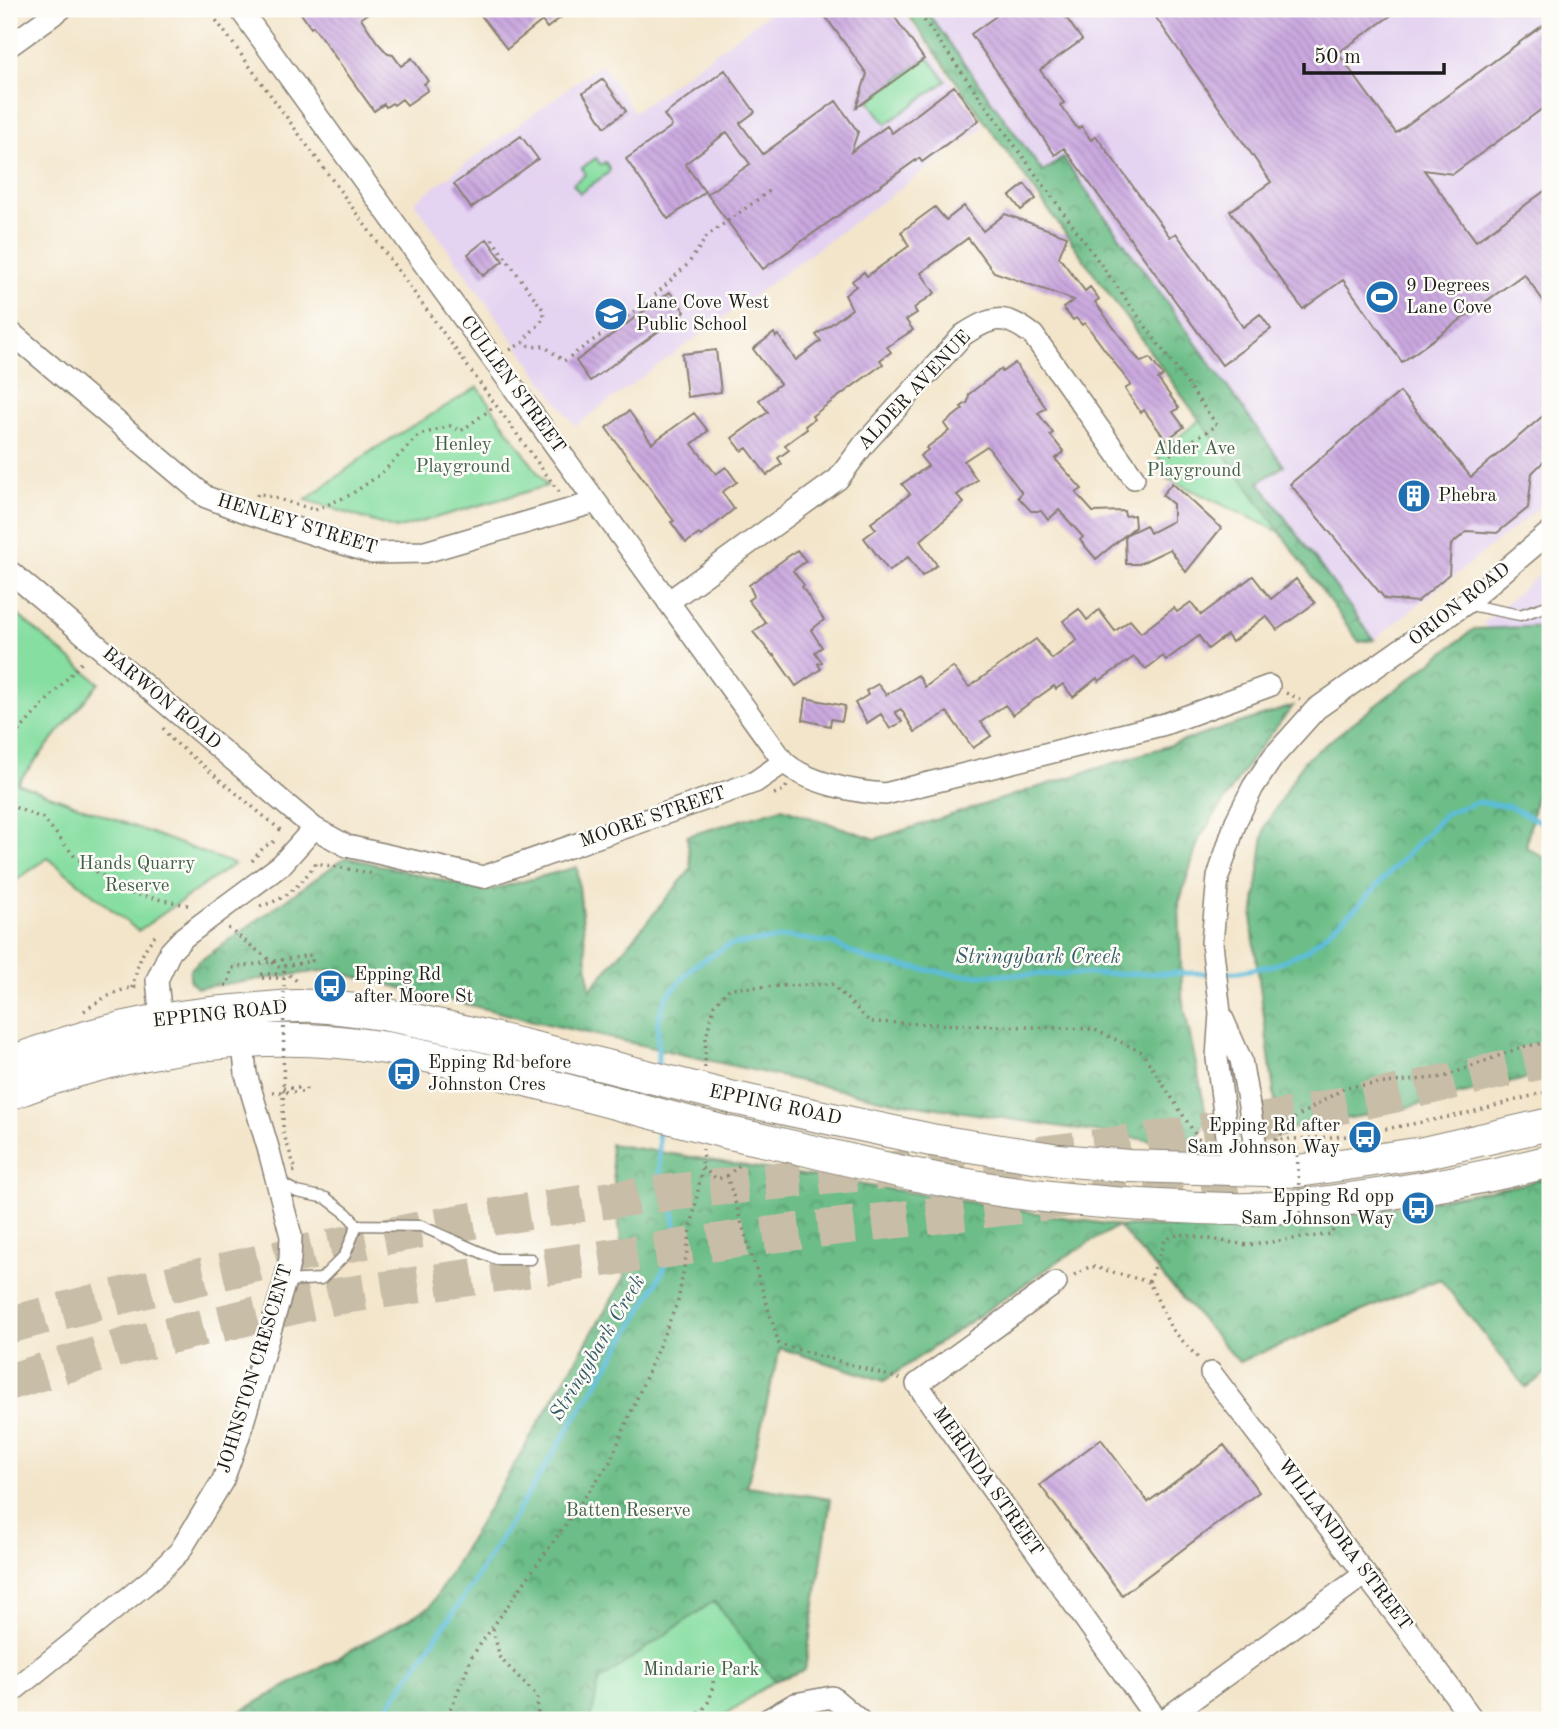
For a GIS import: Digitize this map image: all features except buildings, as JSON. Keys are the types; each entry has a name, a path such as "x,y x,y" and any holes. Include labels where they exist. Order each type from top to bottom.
{"main road":[{"name":"EPPING ROAD","path":"9,1063 62,1043 160,1019 196,1013 314,1006 402,1017 734,1098 931,1140 1059,1160 1129,1166 1232,1163 1298,1171 1423,1153 1550,1124"},
{"path":"160,1019 166,1050"},
{"name":"EPPING ROAD","path":"9,1094 90,1066 166,1050 243,1043 308,1041 383,1048 488,1069 558,1088 729,1143 1002,1190 1095,1201 1248,1209 1364,1197 1508,1172 1550,1161"},
{"path":"1232,1163 1248,1209"}],"street":[{"path":"9,46 61,9"},
{"name":"CULLEN STREET","path":"240,9 784,762"},
{"name":"ALDER AVENUE","path":"668,602 838,479 865,443 963,335 982,323 1001,317 1020,325 1033,335 1134,478"},
{"name":"HENLEY STREET","path":"9,331 206,497 372,553 425,552 596,502"},
{"name":"ORION ROAD","path":"1220,1013 1212,943 1213,911 1220,867 1236,821 1273,757 1308,717 1465,604 1550,532"},
{"name":"BARWON ROAD","path":"9,571 314,828"},
{"path":"784,762 794,771 859,793 885,794 1165,724 1269,686"},
{"name":"MOORE STREET","path":"314,828 347,846 483,877 755,782 784,762"},
{"path":"160,1019 157,980 170,952 184,937 281,865 314,828"},
{"path":"1220,1013 1241,1060 1232,1163"},
{"path":"1220,1013 1217,1058 1232,1163"},
{"name":"JOHNSTON CRESCENT","path":"9,1694 153,1578 180,1551 223,1480 238,1438 290,1259 284,1177 246,1074 243,1043"},
{"path":"917,1384 1056,1283"},
{"name":"WILLANDRA STREET","path":"1211,1373 1473,1720"},
{"name":"MERINDA STREET","path":"917,1384 1157,1720"},
{"path":"1164,1720 1365,1574"},
{"path":"767,1720 794,1704 832,1697 859,1720"}],"lane":[{"path":"1465,604 1520,615 1550,605"},
{"path":"284,1177 297,1192 326,1198 357,1225 421,1226 496,1259 531,1259"},
{"path":"285,1281 321,1279 345,1255 357,1225"}],"path":[{"path":"208,9 573,510"},
{"path":"916,9 1217,425 1134,478"},
{"path":"524,342 531,347 544,346 564,361 650,300 688,264 708,235 771,190"},
{"path":"492,239 544,310 540,325 526,336 524,342 494,360"},
{"path":"251,514 258,494 315,510 350,495 381,474 419,435 450,426 461,431 495,406"},
{"path":"9,742 97,645"},
{"path":"160,723 171,739 286,834 264,848 251,862"},
{"path":"9,805 44,819 75,857 128,893 192,906"},
{"path":"182,914 202,899"},
{"path":"228,928 297,981"},
{"path":"132,988 137,966 146,946 163,929"},
{"path":"225,985 228,985 232,968 311,955 312,961 284,966 283,1132 296,1171 284,1177"},
{"path":"277,974 261,974 261,978 284,978"},
{"path":"705,1066 706,1038 714,1004 730,988 832,984 870,1022 1093,1029 1142,1052 1232,1163"},
{"path":"1550,1042 1521,1047 1444,1077 1346,1087 1292,1120 1276,1140 1349,1136 1464,1114 1550,1091"},
{"path":"272,1092 305,1092 306,1088 283,1088"},
{"path":"442,1720 452,1706 472,1656 610,1462 678,1301 702,1168 717,1179 727,1176 744,1162 729,1143"},
{"path":"1297,1148 1301,1232"},
{"path":"727,1176 779,1344 917,1384"},
{"path":"1211,1373 1171,1328 1149,1282 1165,1240 1179,1234 1247,1245 1332,1234 1332,1228"},
{"path":"1056,1283 1091,1266 1149,1282"},
{"path":"493,1629 500,1658 537,1696 538,1720"},
{"path":"686,1720 698,1714 711,1701 714,1675"}],"shaded area":[{"name":"Lane Cove West Public School","path":"775,9 901,9 984,127 575,426 414,202 601,64 634,112"},
{"path":"925,9 1550,9 1550,499 1374,640 1259,481 1283,465 1063,158 1043,173"},
{"path":"1550,565 1550,651 1538,660 1483,624"}],"green space":[{"path":"904,9 925,9 1043,172 1063,158 1284,466 1259,482 1374,640 1359,642"},
{"path":"928,57 946,81 886,124 869,101"},
{"path":"596,158 601,165 605,162 610,169 580,193 573,184 586,174 582,168"},
{"name":"Henley Playground","path":"478,387 547,486 396,529 306,500 374,449"},
{"name":"Alder Ave Playground","path":"1200,420 1280,532 1164,477 1163,464 1157,454"},
{"name":"Hands Quarry Reserve","path":"13,611 99,683 17,783 234,864 138,931 48,858 9,885 9,612"},
{"path":"1550,626 1550,764 1540,776 1526,847 1550,861 1550,1073 1400,1109 1279,1131 1252,926 1265,826 1304,761 1474,629"},
{"path":"1293,706 1252,758 1199,839 1179,903 1182,997 1207,1118 1193,1147 885,1100 534,1021 328,970 197,988 190,981 190,970 197,963 346,857 486,891 577,867 590,990 691,869 687,836 782,808 876,839"},
{"name":"Batten Reserve","path":"610,1144 1118,1226 1060,1260 884,1381 780,1348 747,1486 831,1499 805,1670 774,1681 714,1601 599,1681 591,1720 225,1720 430,1607 625,1277"},
{"path":"1550,1176 1550,1370 1526,1388 1440,1279 1239,1362 1118,1226 1271,1229 1524,1184"},
{"name":"Mindarie Park","path":"714,1601 774,1681 718,1720 591,1720 599,1681"}],"waterway":[{"name":"Stringybark Creek","path":"1221,973 1274,965 1307,950 1356,908 1446,813 1478,802 1510,807 1541,822 1550,821"},
{"name":"Stringybark Creek","path":"658,1070 658,1022 665,999 694,966 729,945 790,937 831,943 872,961 959,975 1211,973"},
{"name":"Stringybark Creek","path":"379,1720 468,1591 638,1317 664,1269 676,1230 672,1203 660,1173 658,1125"}],"tunnel":[{"path":"9,1325 224,1271 440,1226 659,1194 1026,1156 1173,1137 1315,1111 1550,1059"},
{"path":"9,1382 130,1345 332,1297 768,1235 1040,1203 1237,1175"}],"place":[{"name":"9 Degrees Lane Cove","path":"1382,297"},
{"name":"Lane Cove West Public School","path":"611,314"},
{"name":"Phebra","path":"1414,496"},
{"name":"Epping Rd after Moore St","path":"330,986"},
{"name":"Epping Rd before Johnston Cres","path":"404,1074"},
{"name":"Epping Rd after Sam Johnson Way","path":"1365,1137"},
{"name":"Epping Rd opp Sam Johnson Way","path":"1418,1208"}]}
